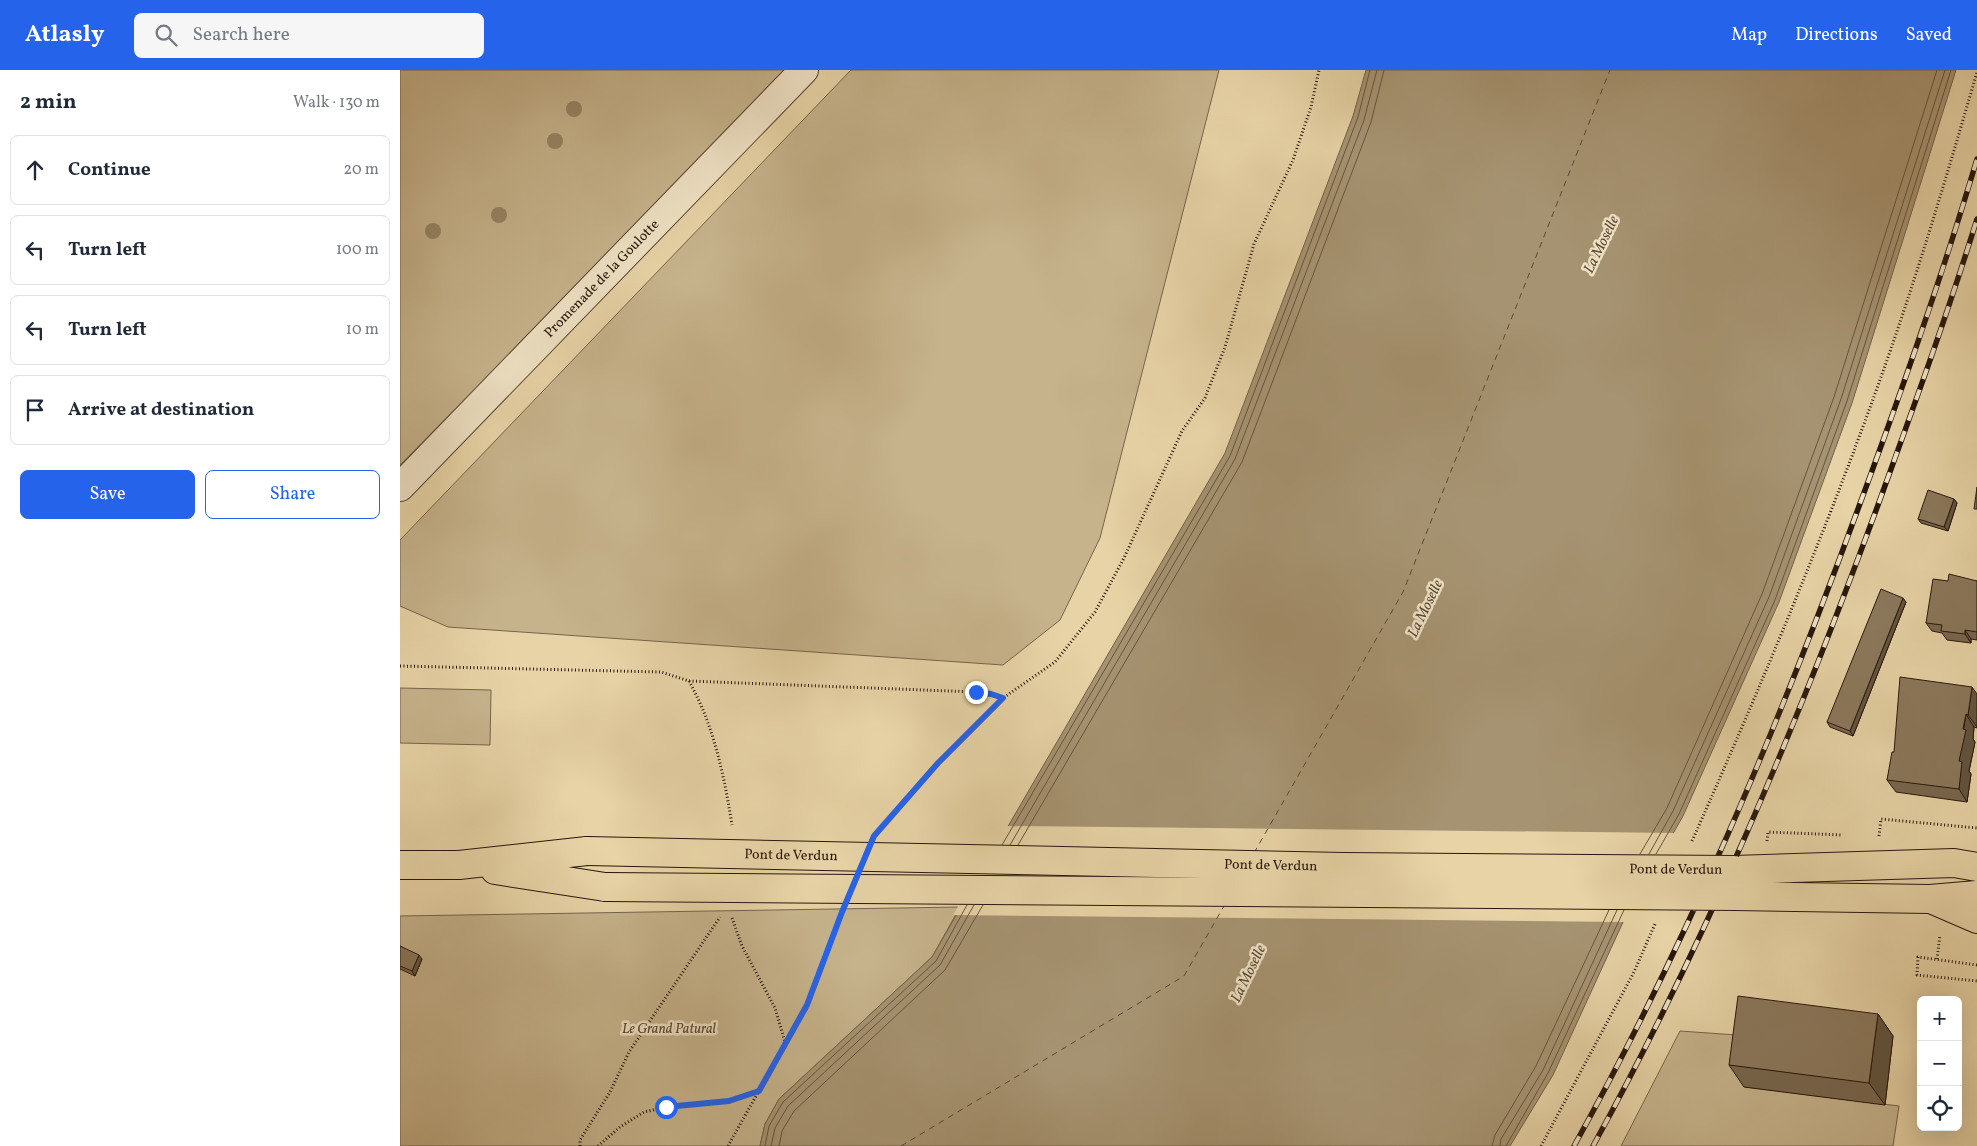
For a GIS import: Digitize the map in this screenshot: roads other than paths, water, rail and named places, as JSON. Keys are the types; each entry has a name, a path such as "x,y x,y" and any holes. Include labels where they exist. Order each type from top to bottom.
{"main road":[{"name":"Pont de Verdun","path":"459,865 587,851 1363,867 1743,870 1969,861"},
{"path":"400,865 459,865"},
{"name":"Pont de Verdun","path":"459,865 605,888 1930,899 1977,895"},
{"name":"Pont de Verdun","path":"1930,899 1977,919"}],"street":[{"name":"Promenade de la Goulotte","path":"400,487 804,70"}],"water":[{"name":"La Moselle","path":"1366,70 1956,70 1852,403 1779,602 1683,816 1624,920 1553,1075 1510,1146 760,1146 765,1124 779,1099 932,957 1225,453 1353,116"}],"railway":[{"path":"1574,1146 1655,991 1763,753 1796,672 1890,422 1935,291 1977,159"},
{"path":"1593,1146 1674,990 1748,831 1782,750 1878,505 1977,219"}],"park label":[{"name":"Le Grand Patural","path":"669,1029"}]}
